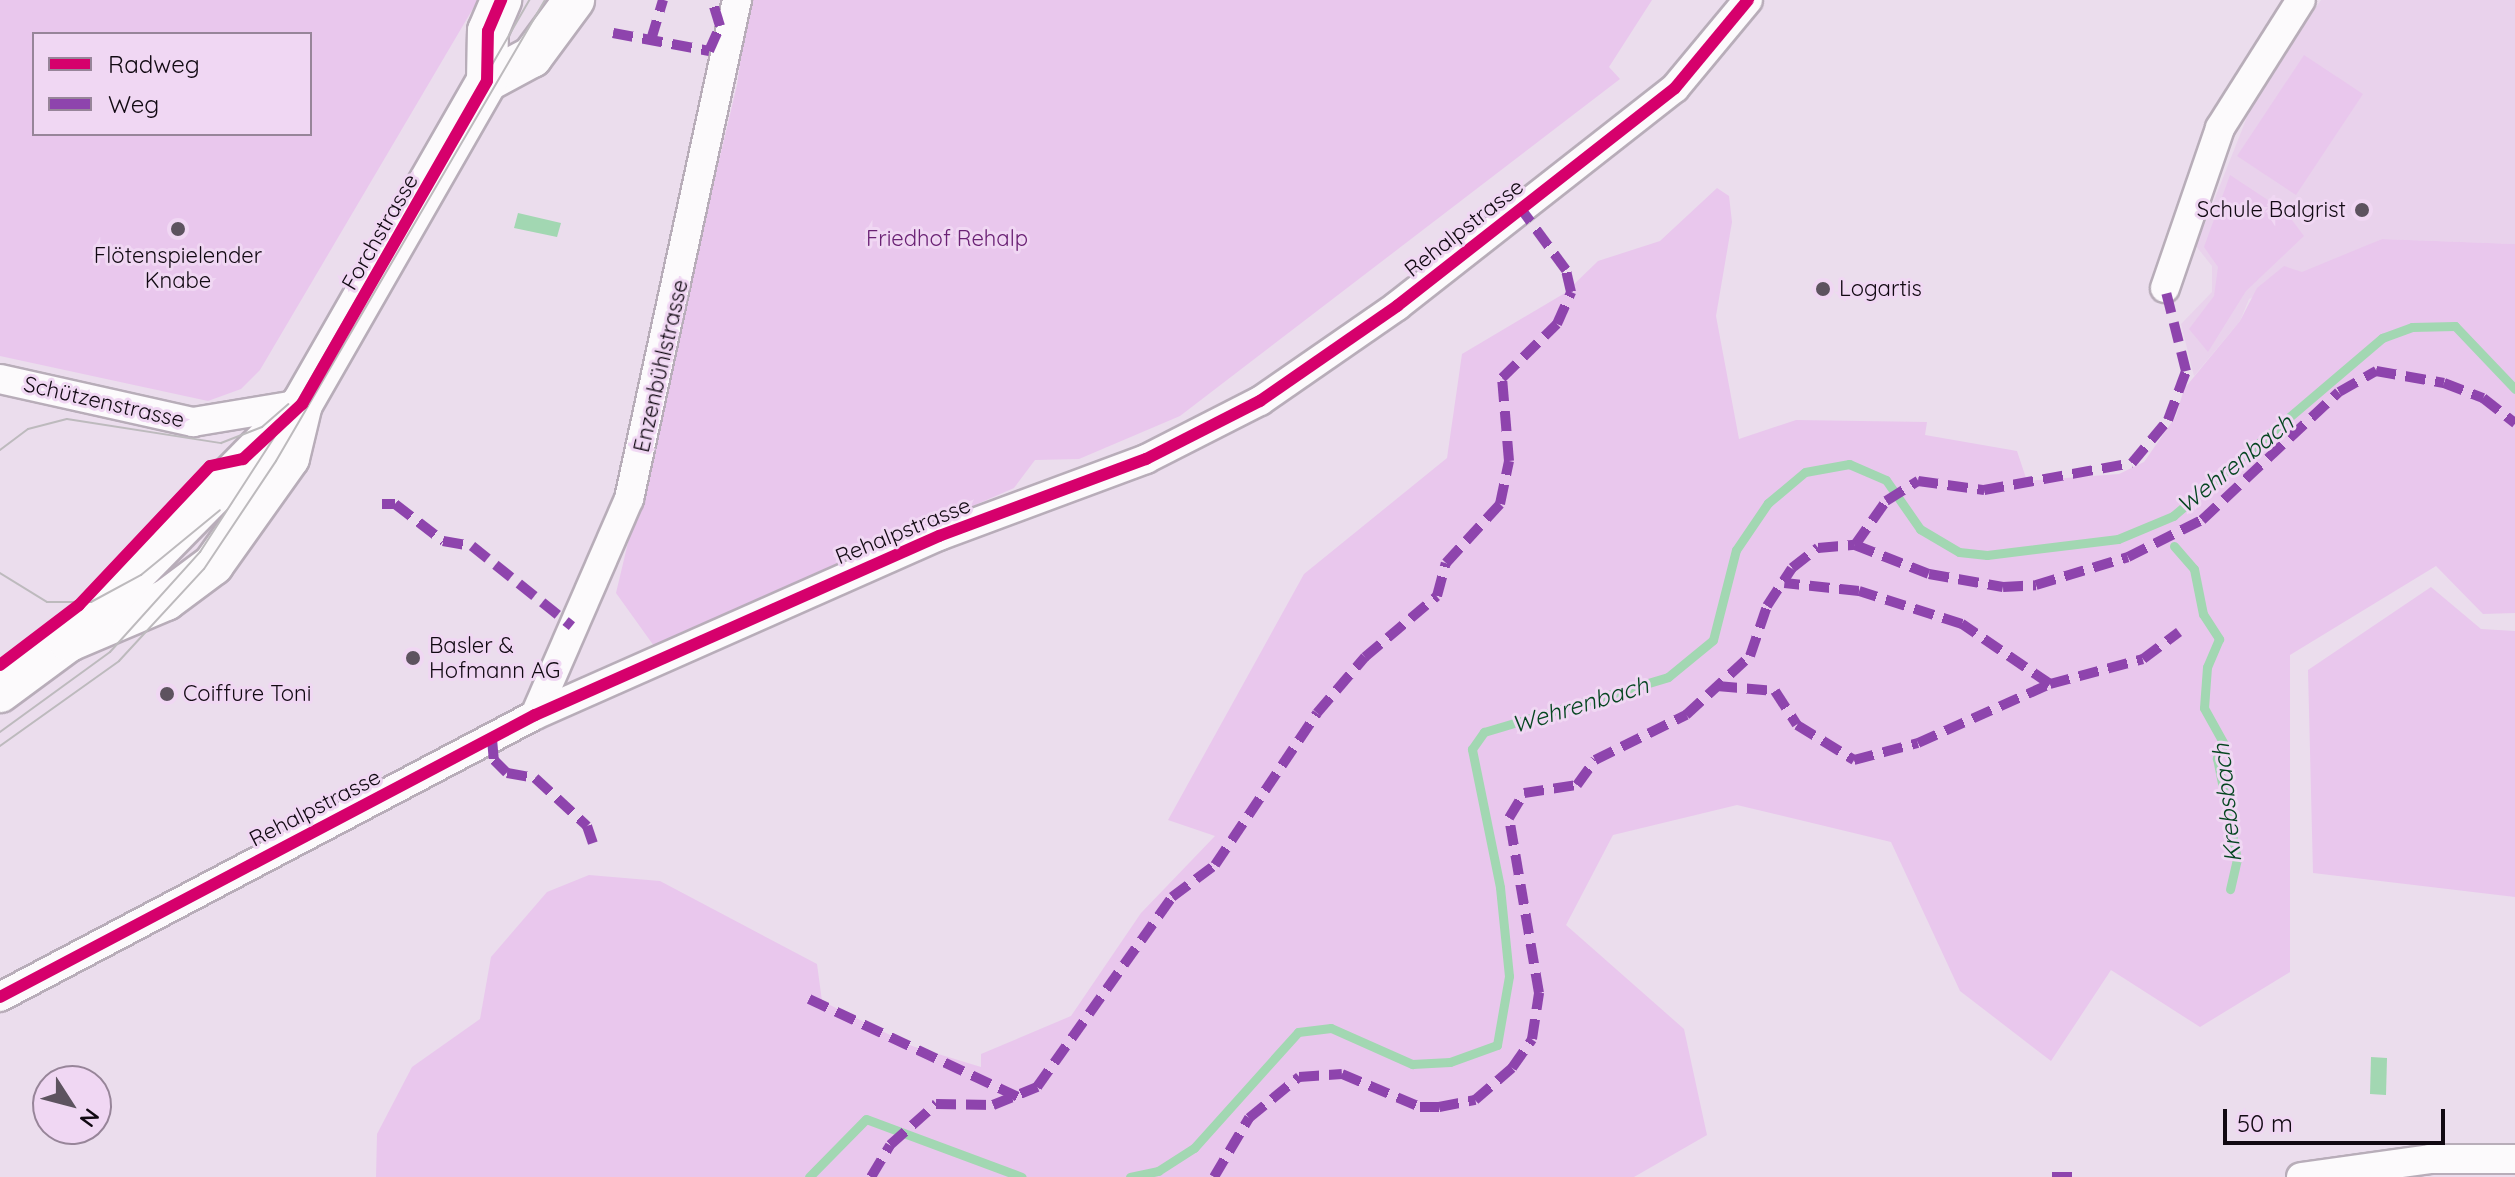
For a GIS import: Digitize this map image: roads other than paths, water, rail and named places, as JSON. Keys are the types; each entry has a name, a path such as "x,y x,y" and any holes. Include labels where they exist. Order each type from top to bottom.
{"main road":[{"name":"Forchstrasse","path":"0,692 69,641 166,600 213,565 289,458 302,404 487,81 488,31 501,0"},
{"path":"487,81 532,57 574,0"}],"street":[{"name":"Enzenbühlstrasse","path":"535,715 629,499 737,0"},
{"name":"Rehalpstrasse","path":"0,997 535,715 939,536 1146,459 1260,401 1397,306 1675,88 1748,0"},
{"path":"2165,288 2220,128 2301,0"},
{"name":"Schützenstrasse","path":"0,379 193,422 302,404"},
{"path":"2301,1177 2430,1159 2515,1159"}],"waterway":[{"name":"Wehrenbach","path":"1130,1177 1158,1171 1194,1148 1298,1032 1331,1028 1412,1064 1450,1062 1497,1045 1509,976 1500,887 1472,749 1484,732 1668,677 1713,640 1736,550 1768,503 1805,472 1849,464 1886,480 1920,529 1959,552 1987,555 2118,539 2173,516 2382,338 2412,327 2455,326 2515,389"},
{"name":"Krebsbach","path":"2174,546 2194,569 2203,614 2219,639 2207,667 2204,708 2224,744 2217,758 2237,859 2230,889"},
{"name":"Wehrenbach","path":"809,1177 866,1119 1022,1177"}],"tram line":[{"path":"0,732 110,652 200,552 299,399 529,0"},
{"path":"0,746 119,661 204,569 276,461 545,0"},
{"path":"0,450 28,429 67,419 221,443 262,427 288,404"},
{"path":"0,573 47,602 91,602 141,575 220,510"}],"place":[{"name":"Schule Balgrist","path":"2362,210"},
{"name":"Flötenspielender Knabe","path":"178,229"},
{"name":"Logartis","path":"1823,289"},
{"name":"Basler & Hofmann AG","path":"413,658"},
{"name":"Coiffure Toni","path":"167,694"}],"park label":[{"name":"Friedhof Rehalp","path":"947,239"}]}
